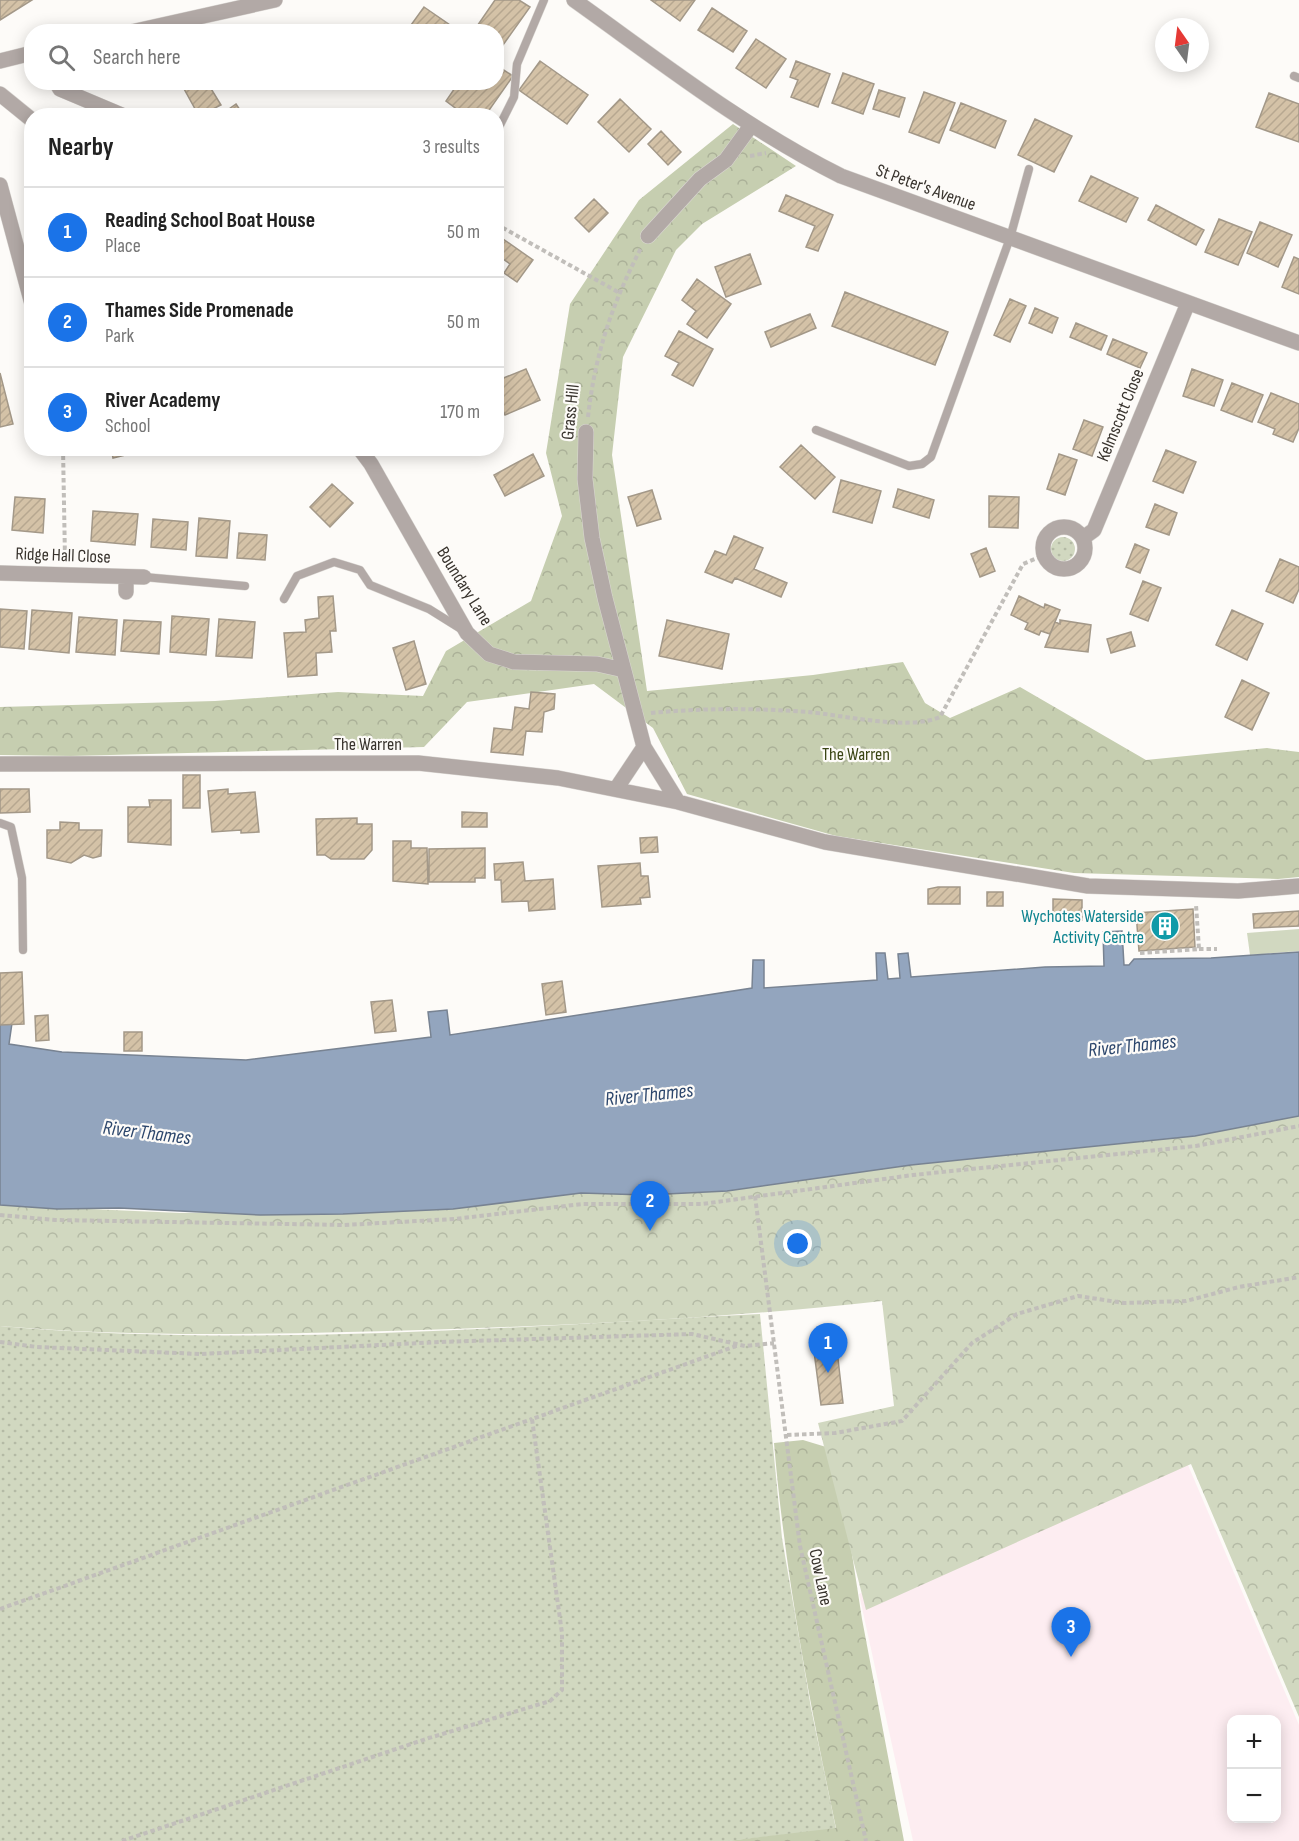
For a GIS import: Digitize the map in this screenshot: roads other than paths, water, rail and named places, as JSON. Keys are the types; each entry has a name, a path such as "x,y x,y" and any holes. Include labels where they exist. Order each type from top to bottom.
{"street":[{"path":"167,24 275,0"},
{"name":"St Peter's Avenue","path":"574,0 750,126 788,150 840,176 1299,343"},
{"path":"0,61 24,55"},
{"path":"62,90 105,108"},
{"path":"0,94 24,114"},
{"path":"648,236 700,179 726,160 750,126"},
{"path":"0,185 24,274"},
{"name":"Kelmscott Close","path":"1083,538 1094,530 1188,303"},
{"name":"Grass Hill","path":"586,432 585,479 592,538 635,715 644,747 678,802"},
{"name":"Boundary Lane","path":"365,456 467,633 489,654 514,662 597,664 624,670"},
{"name":"Kelmscott Close","path":"1073,529 1083,538 1085,552 1083,558 1072,567 1059,568 1047,561 1044,555 1045,541 1053,531 1073,529"},
{"name":"Ridge Hall Close","path":"0,573 66,575 126,584 144,577"},
{"path":"616,789 644,747"},
{"name":"The Warren","path":"0,764 418,763 558,778 678,802 825,842 1088,886 1238,891 1299,886"}],"lane":[{"path":"504,117 514,97 517,64 544,0"},
{"path":"816,430 909,466 922,464 932,457 1010,238 1029,169"},
{"path":"284,599 297,576 334,562 360,570 370,585 429,609 467,633"},
{"name":"Ridge Hall Close","path":"144,577 245,586"},
{"path":"0,823 11,827 20,868 22,950"}],"water":[{"name":"River Thames","path":"1122,931 1124,965 1129,965 1134,959 1211,958 1299,952 1299,1116 1195,1136 911,1165 727,1191 646,1195 581,1193 453,1209 343,1214 260,1215 119,1208 57,1209 0,1205 0,1021 12,1023 9,1044 62,1052 246,1060 431,1037 428,1012 447,1010 450,1035 752,988 753,960 764,960 764,988 877,980 876,953 885,953 888,979 900,978 898,954 908,953 911,977 1045,967 1104,966 1103,932"}],"place":[{"name":"Wychotes Waterside Activity Centre","path":"1165,926"},
{"name":"Thames Side Promenade","path":"650,1231"},
{"name":"Reading School Boat House","path":"828,1373"},
{"name":"River Academy","path":"1071,1657"}]}
